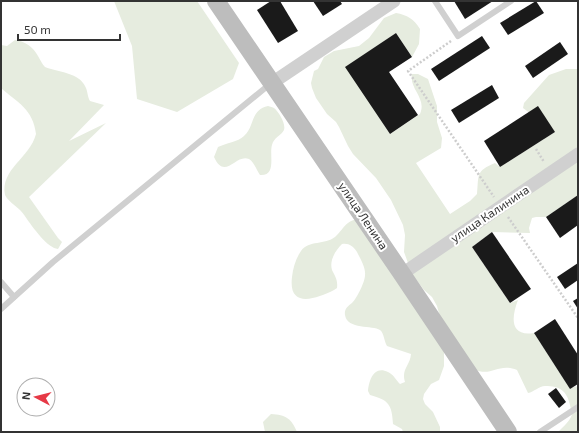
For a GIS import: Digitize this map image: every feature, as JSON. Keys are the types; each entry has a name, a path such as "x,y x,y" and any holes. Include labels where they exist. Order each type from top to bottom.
{"street":[{"name":"улица Ленина","path":"216,1 508,432"},
{"path":"272,83 394,1"},
{"name":"улица Калинина","path":"402,274 578,154"}],"lane":[{"path":"435,1 458,36 511,1"},
{"path":"1,309 53,262 272,83"},
{"path":"1,282 14,297"},
{"path":"540,432 578,407"}],"path":[{"path":"458,36 408,71 578,318"}],"shaded area":[{"path":"114,1 197,1 239,63 233,79 177,112 137,99 132,46"},
{"path":"396,13 410,18 420,29 419,44 412,57 396,33 346,67 390,134 420,114 422,108 420,98 413,84 412,74 418,74 428,79 437,106 437,122 442,138 441,148 416,163 450,214 470,201 477,194 478,178 484,169 495,163 500,167 555,132 523,108 524,103 549,75 566,69 578,69 578,195 546,217 532,218 529,228 530,233 492,232 472,247 510,303 518,300 514,313 514,325 517,329 520,332 534,333 570,388 578,386 578,432 558,432 572,414 567,396 559,388 545,386 528,393 517,370 505,368 485,372 474,369 440,317 437,306 432,297 424,290 412,274 404,252 405,235 403,225 391,200 376,178 353,154 336,122 327,114 316,98 311,83 314,71 318,69 324,57 334,51 359,46 369,38 384,18"},
{"path":"15,40 25,43 31,47 45,67 78,78 85,86 90,101 104,105 69,141 106,123 29,197 62,242 58,249 54,248 42,238 5,195 7,178 28,150 36,134 32,118 28,112 1,88 1,45 7,46"},
{"path":"268,106 274,108 278,112 282,118 284,127 283,132 274,140 272,145 269,172 260,175 251,160 244,158 226,167 222,167 218,164 214,157 218,147 239,140 244,136 250,128 258,111"},
{"path":"358,219 444,351 444,366 439,380 431,384 424,394 423,399 425,404 433,412 440,427 440,432 403,432 402,429 393,424 392,412 388,404 381,399 370,395 368,391 371,378 379,370 390,373 400,384 405,382 404,374 411,354 387,346 380,330 355,325 347,320 345,315 346,309 354,301 358,294 364,282 365,275 365,269 357,252 351,245 342,244 337,249 331,263 332,270 337,280 337,288 319,296 305,299 299,298 294,294 292,287 292,274 296,260 301,251 308,245 327,241 335,237 347,223"},
{"path":"271,414 281,415 290,420 297,432 265,432 263,422"}],"building":[{"path":"271,1 280,1 298,31 278,43 257,10"},
{"path":"313,1 340,1 342,4 323,16"},
{"path":"454,1 493,1 465,19"},
{"path":"536,1 544,13 508,35 500,23"},
{"path":"396,33 412,57 389,72 418,115 390,134 345,67"},
{"path":"482,36 490,48 439,81 431,69"},
{"path":"560,42 568,54 533,78 525,66"},
{"path":"492,85 499,98 459,123 451,110"},
{"path":"538,106 555,132 500,167 484,141"},
{"path":"578,195 578,225 560,238 546,217"},
{"path":"492,232 531,289 510,303 472,247"},
{"path":"578,263 578,280 565,289 557,277"},
{"path":"578,298 578,309 573,301"},
{"path":"555,319 578,355 578,384 570,389 534,333"},
{"path":"556,388 566,402 559,408 548,394"}]}
